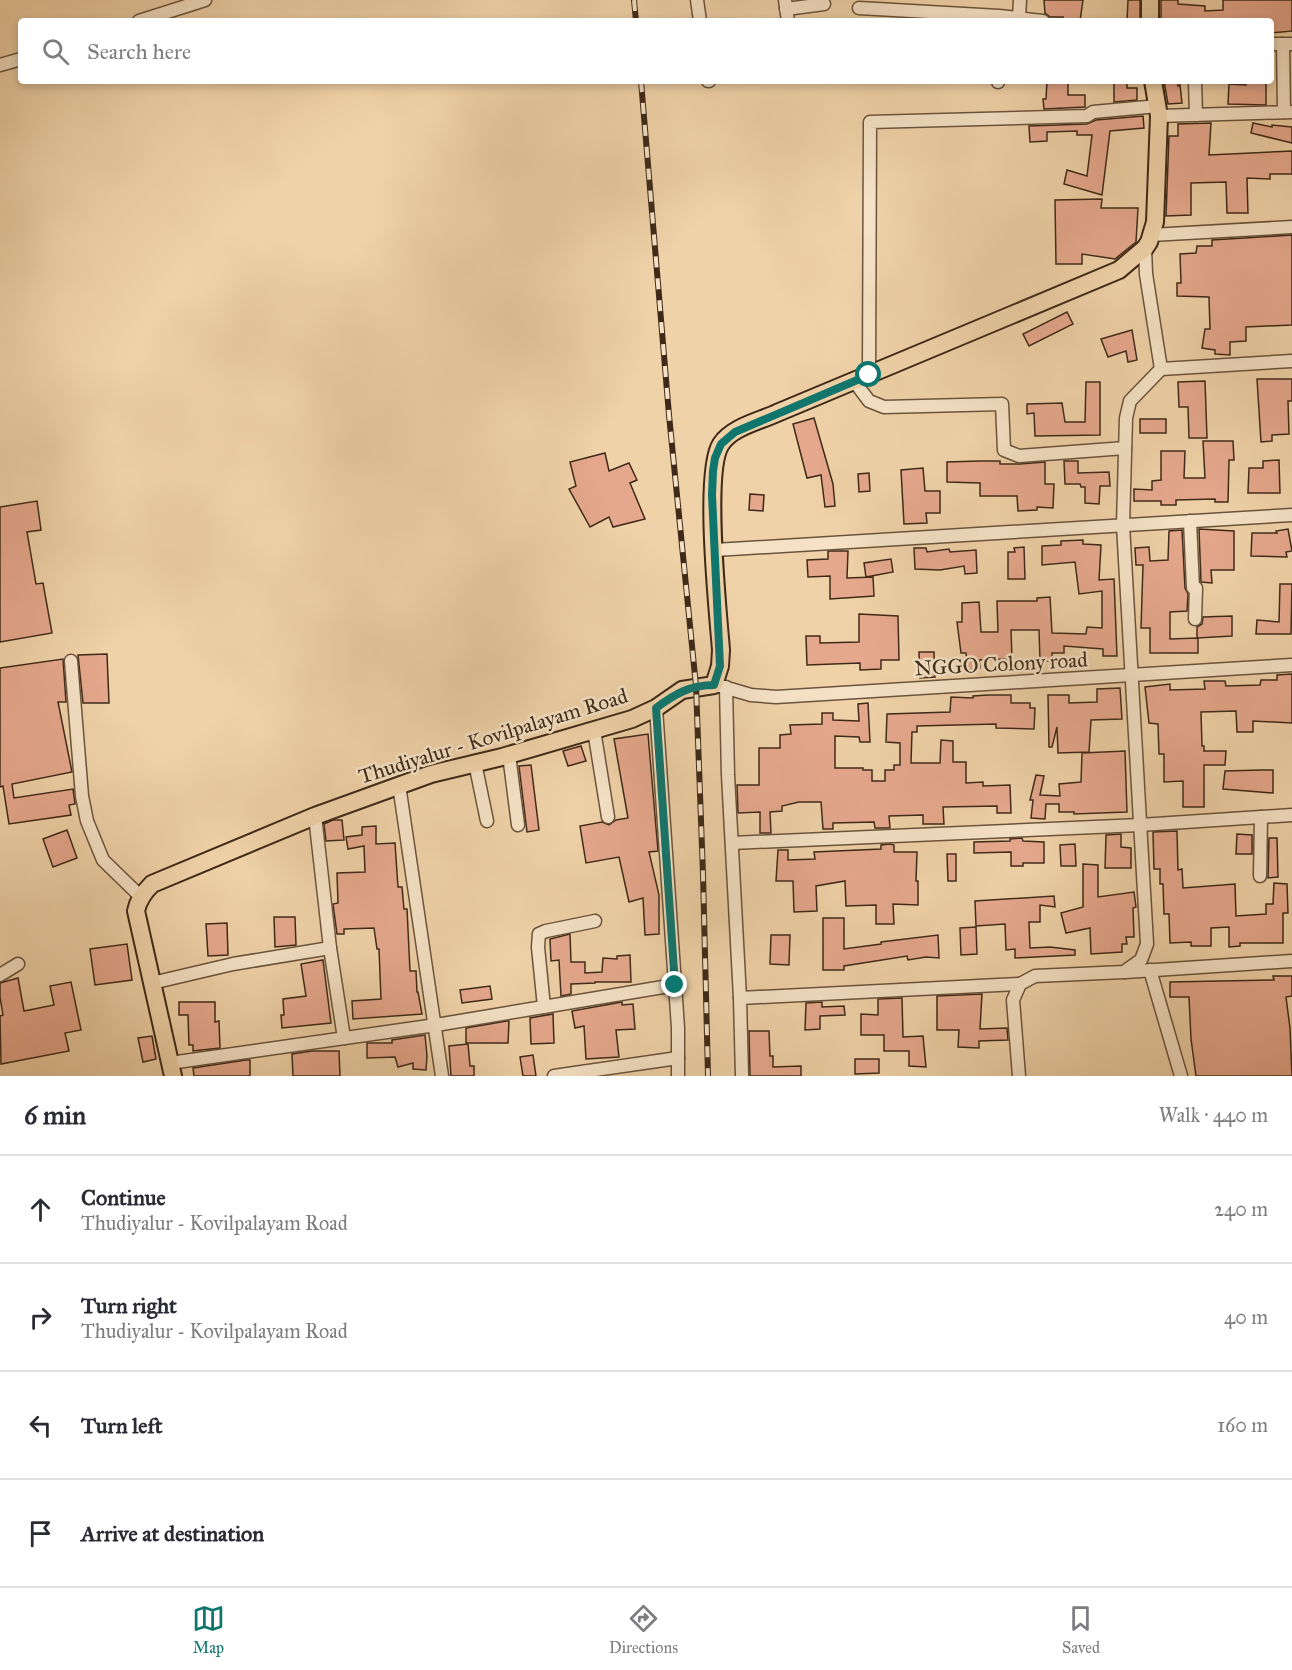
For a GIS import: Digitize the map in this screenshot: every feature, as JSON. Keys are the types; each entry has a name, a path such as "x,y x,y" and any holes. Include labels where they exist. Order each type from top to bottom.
{"main road":[{"path":"1150,0 1150,18"},
{"path":"720,686 721,650 712,495 715,458 721,444 735,432 1119,270 1148,242 1155,222 1159,111 1154,84"},
{"name":"Thudiyalur - Kovilpalayam Road","path":"141,897 152,884 315,816 399,785 431,774 509,755 632,719 656,708 682,690 696,686 720,686"},
{"path":"141,897 136,911 171,1070"}],"street":[{"path":"148,18 205,0"},
{"path":"697,0 700,18"},
{"path":"859,8 1019,18 1020,0"},
{"path":"786,10 824,4"},
{"path":"1125,448 1019,456 1004,450 1002,404 884,407 869,401 861,378 870,122 1087,116 1093,112 1159,111 1196,114 1288,112 1282,44"},
{"path":"0,65 18,60"},
{"path":"1195,84 1196,114"},
{"path":"1161,369 1146,274 1148,242 1292,227"},
{"path":"1124,972 1141,960 1147,944 1123,525 1126,418 1130,400 1161,369 1292,361"},
{"path":"715,550 1292,514"},
{"path":"1190,521 1193,588 1196,588 1195,619"},
{"path":"71,662 82,796 87,821 103,860 141,897"},
{"name":"NGGO Colony road","path":"720,686 751,695 776,697 1292,665"},
{"path":"720,686 732,843 742,1076"},
{"path":"656,708 675,985 678,1076"},
{"path":"594,730 608,818"},
{"path":"509,755 518,825"},
{"path":"475,763 487,821"},
{"path":"399,785 442,1076"},
{"path":"732,843 1140,825 1292,815"},
{"path":"315,816 330,948 344,1038"},
{"path":"1260,876 1261,817"},
{"path":"544,1007 538,947 539,934 595,921"},
{"path":"152,983 234,964 330,948"},
{"path":"740,998 1020,984 1035,976 1292,961"},
{"path":"0,975 18,964"},
{"path":"1150,970 1181,1076"},
{"path":"1019,1076 1013,1000 1020,984"},
{"path":"171,1070 344,1038 675,985"},
{"path":"554,1076 678,1058"}],"building":[{"path":"1044,0 1083,0 1080,18 1050,17 1045,13"},
{"path":"1128,0 1140,0 1140,18 1127,18"},
{"path":"1161,0 1178,0 1178,4 1205,6 1205,11 1223,10 1223,0 1292,0 1292,31 1274,33 1274,18 1161,18"},
{"path":"1047,84 1068,84 1068,95 1085,95 1085,107 1044,109 1043,99 1046,99"},
{"path":"1114,84 1127,84 1127,88 1137,88 1137,100 1114,102"},
{"path":"1165,84 1180,85 1182,103 1168,104"},
{"path":"1229,84 1266,84 1266,105 1228,104"},
{"path":"1143,116 1144,128 1110,131 1102,195 1064,184 1067,170 1087,176 1092,135 1077,135 1077,131 1047,132 1047,141 1030,142 1029,126 1087,124 1096,120"},
{"path":"1211,123 1209,155 1292,151 1292,174 1270,174 1270,179 1247,178 1248,213 1227,213 1226,182 1191,183 1191,215 1166,216 1169,136 1178,136 1178,124"},
{"path":"1253,123 1272,127 1272,125 1292,127 1292,143 1251,133"},
{"path":"1102,199 1101,208 1138,208 1136,242 1115,259 1082,254 1082,264 1056,264 1055,200"},
{"path":"1292,235 1292,325 1246,327 1246,341 1230,342 1230,355 1215,354 1215,350 1202,348 1205,329 1210,329 1209,297 1177,296 1177,283 1181,283 1180,254 1196,253 1197,246 1212,246 1212,240"},
{"path":"1067,312 1073,324 1029,346 1023,334"},
{"path":"1132,330 1137,360 1128,362 1126,351 1108,357 1101,339"},
{"path":"1257,379 1292,379 1292,401 1288,401 1289,434 1272,435 1272,441 1261,442"},
{"path":"1205,381 1207,438 1189,438 1188,407 1179,407 1178,382"},
{"path":"1086,382 1100,382 1100,435 1035,436 1034,413 1027,414 1027,404 1062,403 1065,422 1085,422"},
{"path":"814,418 833,484 835,506 825,507 821,475 807,478 793,424"},
{"path":"1140,419 1166,419 1166,433 1140,433"},
{"path":"1203,441 1233,441 1234,460 1229,460 1228,502 1215,502 1215,499 1176,500 1176,505 1161,505 1161,501 1134,501 1134,489 1152,490 1152,481 1161,480 1161,451 1185,451 1184,478 1205,478"},
{"path":"605,453 609,471 629,463 637,480 630,483 645,519 613,527 609,517 590,527 569,489 576,486 570,462"},
{"path":"1279,460 1280,493 1248,493 1249,468 1263,468 1263,461"},
{"path":"1000,461 1000,464 1045,462 1045,484 1054,484 1053,508 1037,507 1037,510 1018,511 1017,496 980,496 980,483 947,482 947,462"},
{"path":"1064,461 1078,461 1078,473 1109,472 1110,486 1100,486 1099,504 1085,503 1085,487 1081,487 1080,484 1065,484"},
{"path":"923,468 925,491 940,491 940,513 926,513 927,523 904,524 901,470"},
{"path":"869,473 870,491 859,492 858,474"},
{"path":"750,494 764,495 763,511 749,510"},
{"path":"37,501 41,530 27,532 36,584 43,583 52,633 0,642 0,507"},
{"path":"1199,529 1234,531 1234,570 1211,570 1212,583 1201,582"},
{"path":"1288,529 1292,551 1286,552 1287,557 1251,556 1252,533 1277,533 1276,531"},
{"path":"1182,530 1185,588 1188,594 1187,611 1170,612 1170,639 1198,638 1198,653 1150,653 1150,628 1141,628 1143,565 1136,565 1135,548 1149,547 1150,561 1168,560 1169,531"},
{"path":"1083,540 1083,544 1101,545 1099,580 1114,579 1117,656 1103,656 1103,649 1064,646 1064,653 1052,653 1052,661 1040,661 1039,630 1011,630 1012,659 979,660 980,668 968,670 966,653 961,653 957,622 962,622 962,603 979,602 981,632 998,632 997,601 1037,601 1037,598 1050,597 1052,633 1086,634 1087,627 1102,628 1102,591 1079,594 1075,562 1042,565 1042,546 1061,545 1061,541"},
{"path":"1024,547 1025,579 1008,579 1008,552 1015,552 1014,548"},
{"path":"914,548 926,548 927,552 949,549 950,552 976,550 977,573 965,574 964,566 940,570 915,569"},
{"path":"828,551 848,551 847,578 873,577 874,596 830,599 830,576 808,577 807,560 828,559"},
{"path":"891,559 893,572 866,577 864,563"},
{"path":"1280,584 1292,584 1291,634 1256,634 1257,620 1279,622"},
{"path":"859,614 898,616 899,660 881,660 881,669 860,670 860,663 807,665 806,636 820,636 820,643 859,642"},
{"path":"1232,616 1232,636 1197,638 1197,627 1202,624 1203,617"},
{"path":"919,652 934,652 935,677 920,678"},
{"path":"107,654 109,703 83,703 78,655"},
{"path":"63,659 66,702 58,702 72,772 12,784 14,798 73,789 75,804 69,805 71,815 9,824 3,786 0,787 0,668"},
{"path":"1292,674 1292,723 1253,721 1253,732 1237,732 1236,711 1201,712 1204,751 1226,751 1225,765 1204,765 1204,807 1183,807 1183,781 1164,782 1164,754 1159,754 1158,724 1149,723 1145,687 1170,684 1170,690 1205,689 1204,681 1225,681 1226,686 1260,685 1261,680 1277,680 1277,675"},
{"path":"1120,688 1122,719 1091,720 1089,752 1058,753 1057,727 1052,747 1049,747 1048,695 1069,695 1069,703 1097,702 1097,689"},
{"path":"1011,695 1011,703 1030,703 1030,708 1035,708 1034,729 996,728 996,724 917,726 917,732 912,732 911,763 940,763 941,740 953,741 953,762 966,762 966,783 983,782 983,786 1010,785 1011,813 997,813 997,806 943,807 944,824 923,824 923,815 889,816 890,828 875,828 874,822 833,823 833,829 823,829 821,802 799,802 782,806 782,811 770,812 771,833 760,833 760,812 738,813 737,785 759,785 759,748 780,748 780,735 791,734 790,725 822,724 822,713 833,713 833,720 859,721 858,704 868,703 870,742 860,742 859,737 835,736 835,768 872,770 872,781 885,781 885,770 894,770 894,765 900,765 900,743 886,742 887,714 950,712 951,697 973,698 973,696"},
{"path":"648,734 658,851 649,852 659,895 659,934 645,935 643,898 629,902 619,857 586,863 580,826 602,822 609,825 616,820 628,818 614,739"},
{"path":"581,746 586,761 568,766 563,751"},
{"path":"1125,751 1127,812 1074,814 1074,812 1059,812 1059,804 1046,804 1045,819 1031,818 1033,800 1030,800 1036,775 1044,776 1040,795 1060,796 1059,784 1081,782 1082,753"},
{"path":"531,765 539,830 527,832 519,766"},
{"path":"1273,770 1273,793 1223,789 1225,771"},
{"path":"333,820 342,820 344,840 326,841 324,824"},
{"path":"376,826 376,844 395,843 398,887 402,887 404,909 407,909 410,971 416,971 417,992 422,1014 353,1019 352,1001 381,999 379,949 377,949 374,928 344,929 344,934 337,934 333,904 338,903 337,873 365,872 364,846 348,849 346,837 362,835 362,827"},
{"path":"67,830 77,858 53,867 43,839"},
{"path":"1177,831 1178,870 1182,869 1183,888 1235,884 1236,916 1266,914 1266,904 1273,904 1274,883 1287,884 1288,913 1283,913 1283,943 1240,943 1240,946 1229,947 1229,927 1211,928 1211,946 1191,946 1191,942 1170,943 1169,914 1164,914 1160,869 1154,869 1153,832"},
{"path":"1121,834 1121,847 1131,848 1131,868 1105,868 1106,835"},
{"path":"1237,834 1252,835 1252,854 1236,854"},
{"path":"1022,838 1023,841 1044,842 1044,863 1023,863 1023,866 1011,866 1011,852 974,853 974,842 1010,841 1010,839"},
{"path":"1269,838 1277,838 1278,877 1268,878"},
{"path":"1075,844 1076,866 1061,866 1060,845"},
{"path":"881,845 894,845 894,852 917,852 918,905 893,904 894,924 876,924 876,905 846,906 845,881 816,886 817,911 794,912 793,881 776,881 778,850 788,850 788,860 815,859 814,852 881,849"},
{"path":"947,854 956,854 956,881 948,881"},
{"path":"1083,864 1098,865 1098,897 1134,892 1136,907 1133,908 1134,937 1126,937 1127,944 1122,944 1122,952 1091,954 1090,928 1066,933 1061,913 1083,907"},
{"path":"1054,896 1055,907 1040,905 1040,922 1029,922 1030,948 1050,947 1075,950 1075,955 1015,958 1015,949 1006,950 1005,924 976,926 975,901"},
{"path":"274,917 295,917 296,945 275,947"},
{"path":"823,918 844,918 844,949 938,935 939,958 926,957 908,960 907,956 844,966 844,970 823,970"},
{"path":"227,923 228,955 208,956 206,924"},
{"path":"976,927 977,954 961,955 960,928"},
{"path":"570,934 571,962 585,962 585,973 602,972 603,958 617,959 617,956 630,955 631,982 571,984 571,994 561,996 559,960 551,961 550,939"},
{"path":"771,935 790,935 789,965 770,964"},
{"path":"127,944 132,980 95,985 90,949"},
{"path":"323,960 331,1023 282,1028 283,999 306,996 301,964"},
{"path":"1273,976 1292,976 1292,996 1286,997 1292,1076 1196,1076 1189,997 1170,997 1170,982 1274,980"},
{"path":"18,978 24,1011 54,1005 50,986 71,982 81,1030 65,1033 69,1051 1,1064 0,1016 3,1015 0,983"},
{"path":"490,986 492,999 462,1003 460,990"},
{"path":"982,994 980,1029 1007,1028 1008,1040 979,1041 979,1048 958,1047 959,1030 937,1030 937,996"},
{"path":"902,998 903,1037 923,1036 926,1067 909,1066 909,1051 884,1051 884,1035 861,1035 861,1014 878,1015 878,999"},
{"path":"179,1002 215,1002 215,1022 219,1021 220,1048 193,1051 193,1045 189,1045 188,1015 179,1015"},
{"path":"622,1002 622,1005 633,1004 635,1029 616,1030 619,1057 586,1059 584,1026 575,1028 572,1011"},
{"path":"822,1002 822,1007 844,1006 845,1015 820,1016 820,1029 805,1030 806,1003"},
{"path":"553,1014 554,1043 531,1044 530,1018"},
{"path":"509,1021 508,1043 466,1043 466,1028"},
{"path":"749,1031 769,1031 773,1067 801,1066 801,1076 750,1076"},
{"path":"425,1035 426,1070 413,1069 413,1063 398,1067 395,1057 367,1058 367,1043 392,1043 392,1040"},
{"path":"152,1036 156,1059 143,1062 138,1038"},
{"path":"468,1044 470,1066 474,1066 474,1076 451,1076 449,1046"},
{"path":"339,1051 340,1076 293,1076 292,1054"},
{"path":"533,1055 536,1076 523,1076 520,1057"},
{"path":"855,1059 879,1059 879,1073 855,1074"},
{"path":"250,1060 250,1076 194,1076 193,1068"}],"railway":[{"path":"634,0 636,18"},
{"path":"641,84 669,415 696,686 708,1076"}],"route":[{"path":"675,985 656,708 682,690 714,685 720,666 712,495 715,458 721,444 735,432 869,375"}]}
